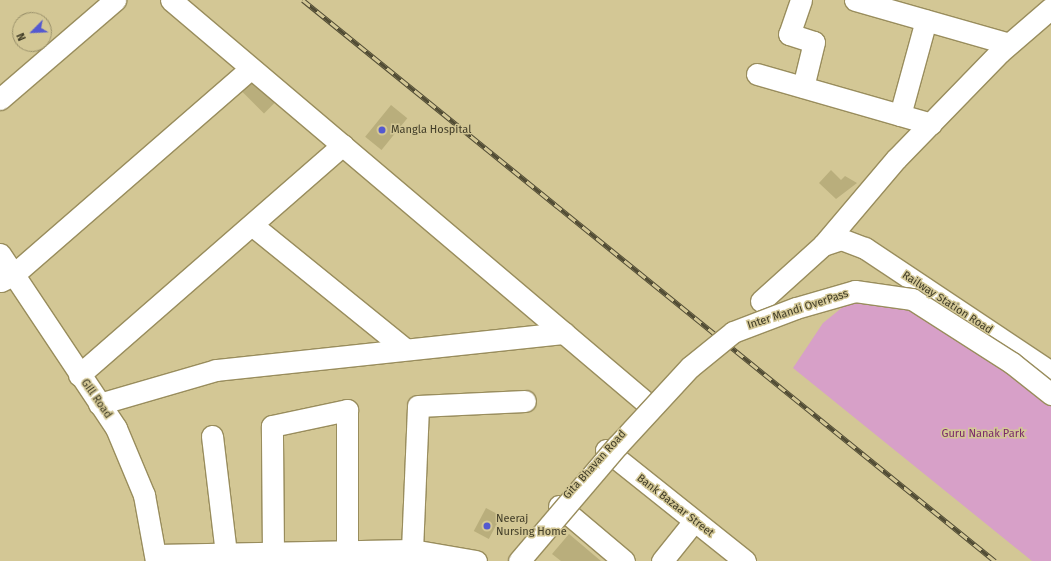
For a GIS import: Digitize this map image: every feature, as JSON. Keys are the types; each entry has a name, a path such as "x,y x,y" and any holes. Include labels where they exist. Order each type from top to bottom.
{"street":[{"path":"0,99 115,0"},
{"path":"171,0 650,406"},
{"path":"801,0 790,34 814,42 803,87"},
{"path":"855,0 1009,44"},
{"path":"761,301 832,242 859,199 1009,44 1051,8"},
{"path":"900,115 926,20"},
{"path":"6,278 251,68"},
{"path":"757,74 931,124"},
{"path":"79,375 343,145"},
{"path":"252,225 404,348"},
{"name":"Railway Station Road","path":"832,242 865,248 1051,372"},
{"name":"Gill Road","path":"0,254 6,278 79,375 116,428 144,494 156,558"},
{"name":"Inter Mandi OverPass","path":"519,561 690,367 733,332 796,308 855,291 912,299 1012,363 1051,394"},
{"path":"99,404 216,370 404,348 564,333"},
{"name":"Gita Bhavan Road","path":"508,561 559,506 606,450 668,386"},
{"path":"412,550 418,406 525,402"},
{"path":"273,553 272,426 347,410 347,551"},
{"path":"212,436 226,554"},
{"name":"Bank Bazaar Street","path":"606,450 741,560"},
{"path":"559,506 624,561"},
{"path":"662,561 694,521"},
{"path":"156,558 226,554 412,550 476,561"}],"green space":[{"name":"Guru Nanak Park","path":"870,285 1051,398 1051,561 1032,561 793,368 823,323"}],"building":[{"path":"264,64 289,89 264,113 239,89"},
{"path":"391,105 407,118 382,150 365,137"},
{"path":"831,170 841,180 845,176 857,183 836,199 819,183"},
{"path":"486,508 501,516 489,539 474,531"},
{"path":"569,534 601,561 561,561 552,554"}],"railway":[{"path":"303,0 995,561"}],"place":[{"name":"Mangla Hospital","path":"382,130"},
{"name":"Neeraj Nursing Home","path":"487,526"}]}
